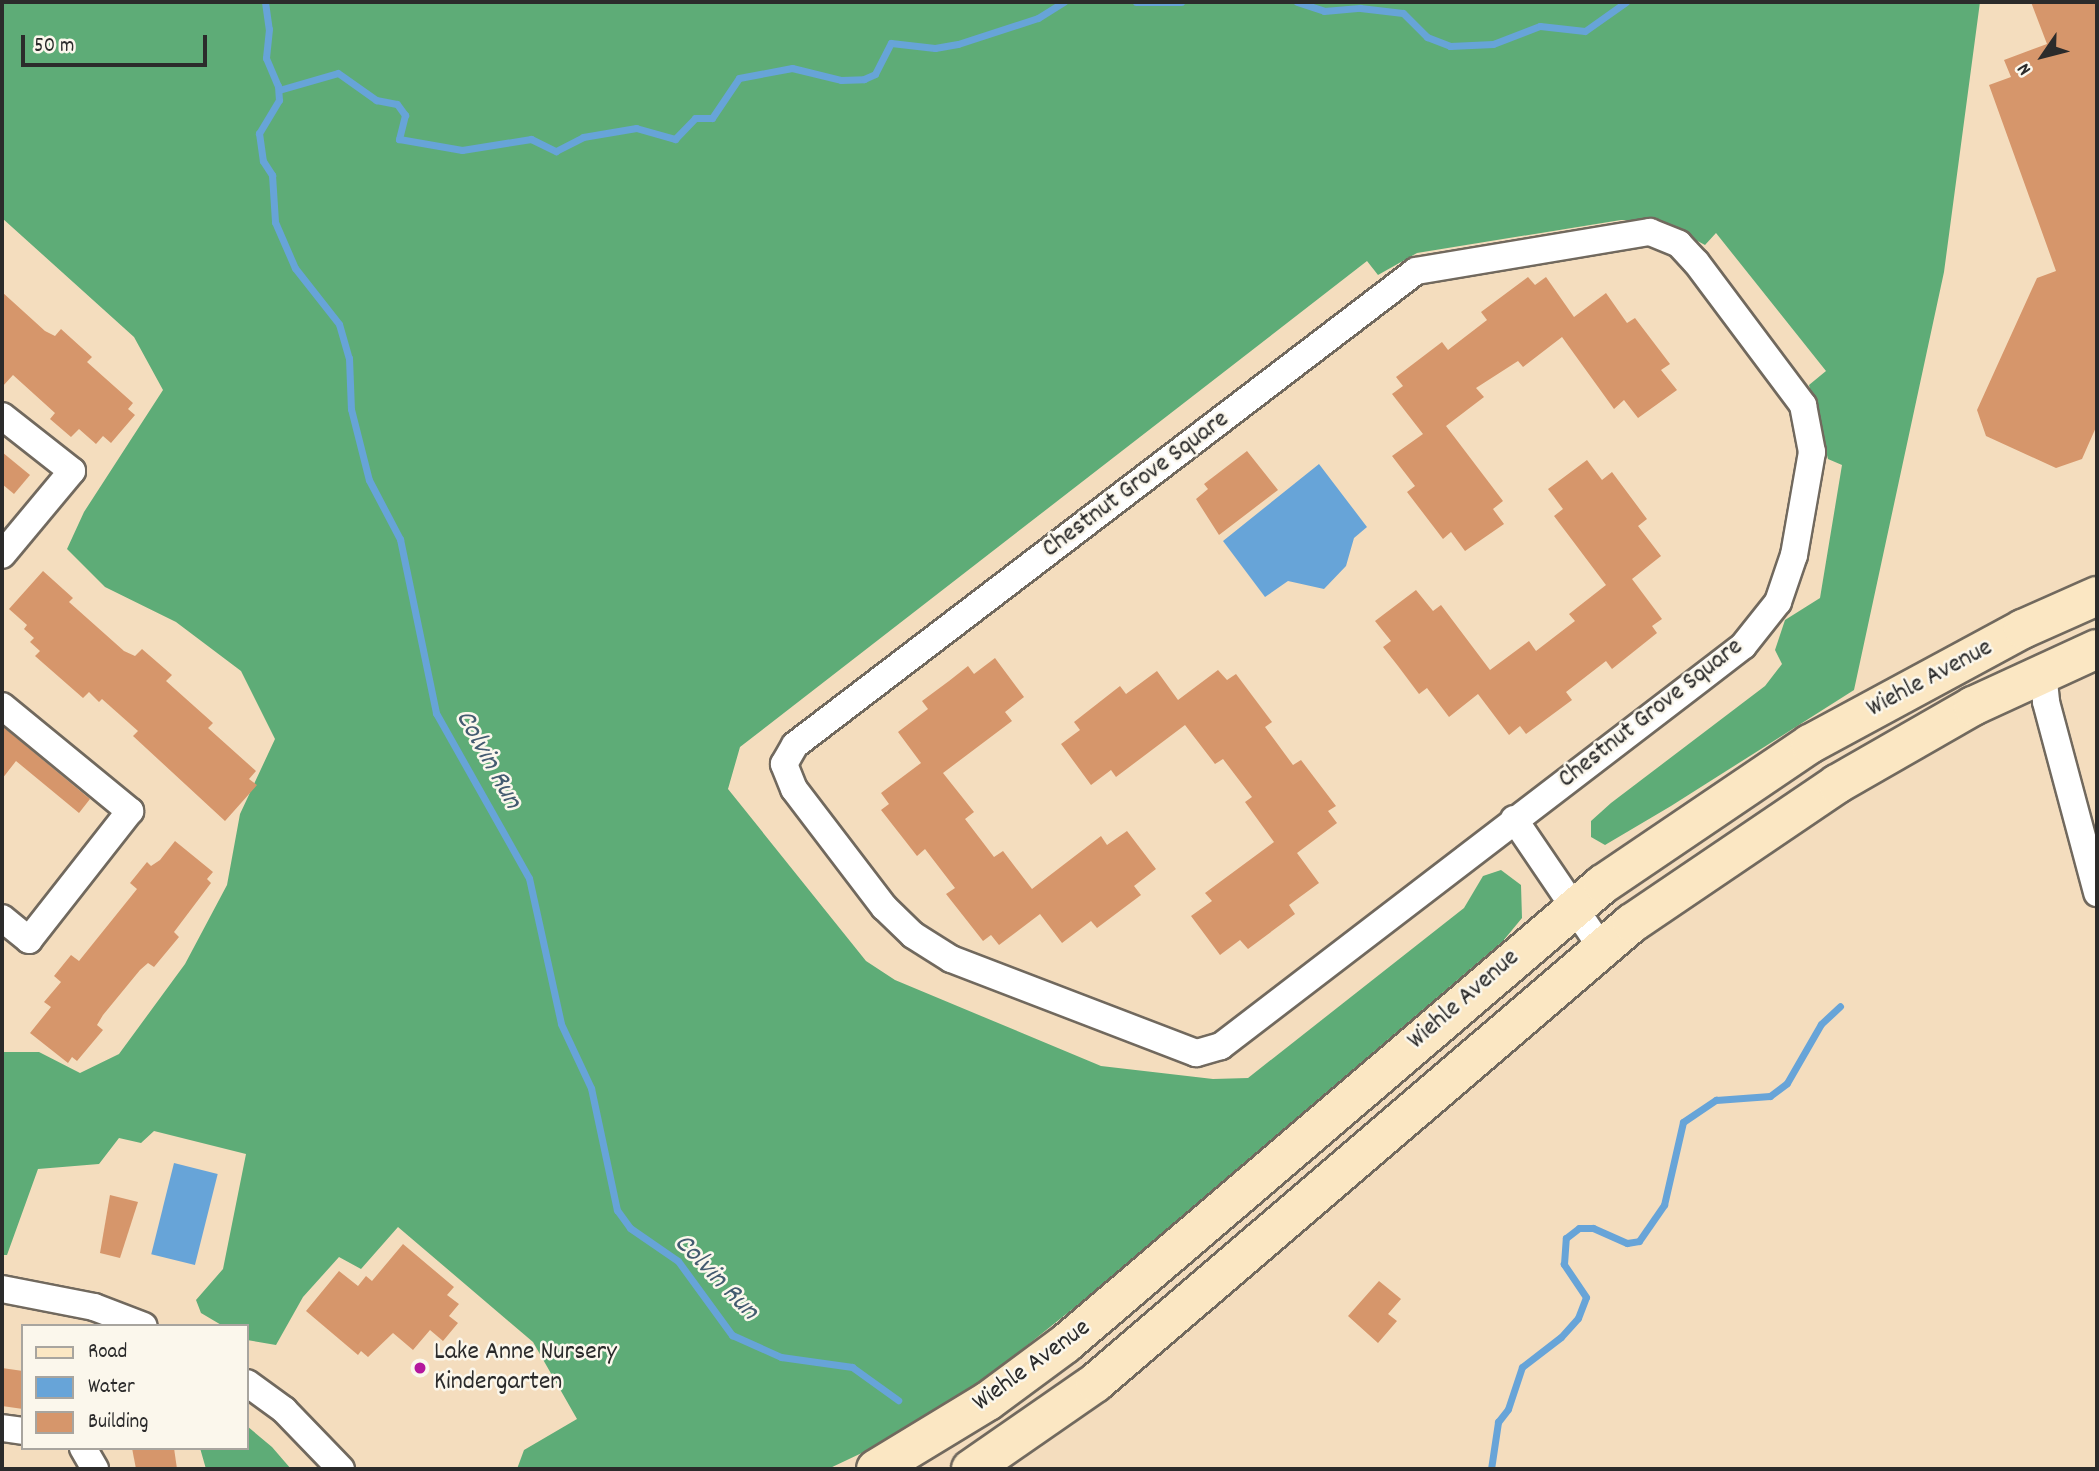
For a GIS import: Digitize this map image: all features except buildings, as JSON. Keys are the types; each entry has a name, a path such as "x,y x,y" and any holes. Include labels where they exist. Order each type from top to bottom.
{"main road":[{"name":"Wiehle Avenue","path":"876,1469 988,1401 1066,1344 1574,907 1701,814 1810,744 2023,629 2097,596"},
{"name":"Wiehle Avenue","path":"971,1469 1095,1383 1601,947 1729,854 1838,785 2042,672 2097,649"}],"street":[{"name":"Chestnut Grove Square","path":"1650,232 1679,244 1696,262 1803,405 1812,452 1794,555 1779,602 1743,646 1514,820 1221,1046 1196,1052 951,959 913,934 884,907 830,838 794,789 784,764 795,745 1416,271 1650,232"},
{"path":"2,416 72,471 2,555"},
{"path":"2042,672 2046,702 2097,892"},
{"path":"2,706 130,811 29,940 2,918"},
{"path":"1514,820 1601,947"},
{"path":"2,1289 94,1307 139,1324"},
{"path":"248,1383 284,1410 341,1469"},
{"path":"2,1428 21,1431"},
{"path":"84,1450 95,1469"}],"green space":[{"path":"2,2 1980,2 1944,272 1854,690 1671,806 1605,845 1591,837 1591,821 1765,686 1782,664 1775,650 1785,620 1820,598 1842,465 1828,459 1809,385 1826,371 1716,233 1705,245 1660,221 1621,220 1417,253 1378,275 1367,261 740,747 728,789 866,961 895,980 1101,1066 1213,1079 1248,1078 1464,908 1483,876 1501,870 1521,885 1522,918 1503,941 1080,1303 989,1376 866,1451 828,1469 517,1469 524,1450 577,1419 533,1342 398,1227 361,1269 339,1257 303,1297 276,1345 248,1340 248,1324 220,1324 201,1313 196,1300 223,1269 246,1154 154,1131 141,1143 119,1138 99,1164 38,1169 7,1255 2,1255 2,1052 39,1052 80,1073 119,1054 185,964 227,885 240,814 275,739 241,671 176,622 105,587 67,549 84,512 163,390 134,337 2,218"},
{"path":"248,1427 272,1447 291,1469 206,1469 201,1450 248,1450"}],"water":[{"path":"1319,464 1367,527 1354,538 1346,566 1324,589 1288,581 1265,597 1223,541"},
{"path":"174,1163 218,1174 195,1265 151,1254"}],"waterway":[{"name":"Colvin Run","path":"265,2 269,29 266,58 278,86 279,100 259,133 263,161 272,175 275,222 295,268 339,324 349,358 351,409 369,480 400,539 436,713 529,878 561,1024 591,1088 617,1210 630,1228 678,1261 732,1335 781,1357 852,1367 898,1400"},
{"path":"279,90 338,73 376,100 397,104 405,115 399,139 462,150 531,139 556,151 583,137 636,128 675,139 695,118 712,118 739,78 792,68 841,80 864,79 875,74 891,43 935,48 958,44 1038,18 1064,2"},
{"path":"1136,2 1181,2"},
{"path":"1297,2 1324,11 1360,8 1403,13 1427,37 1450,46 1493,44 1540,26 1585,31 1626,2"},
{"path":"1491,1469 1498,1422 1508,1409 1522,1367 1561,1337 1578,1318 1586,1297 1564,1264 1566,1238 1579,1228 1593,1228 1627,1243 1639,1241 1664,1205 1683,1122 1716,1100 1770,1096 1787,1083 1821,1024 1840,1006"}],"place":[{"name":"Lake Anne Nursery Kindergarten","path":"420,1368"}]}
